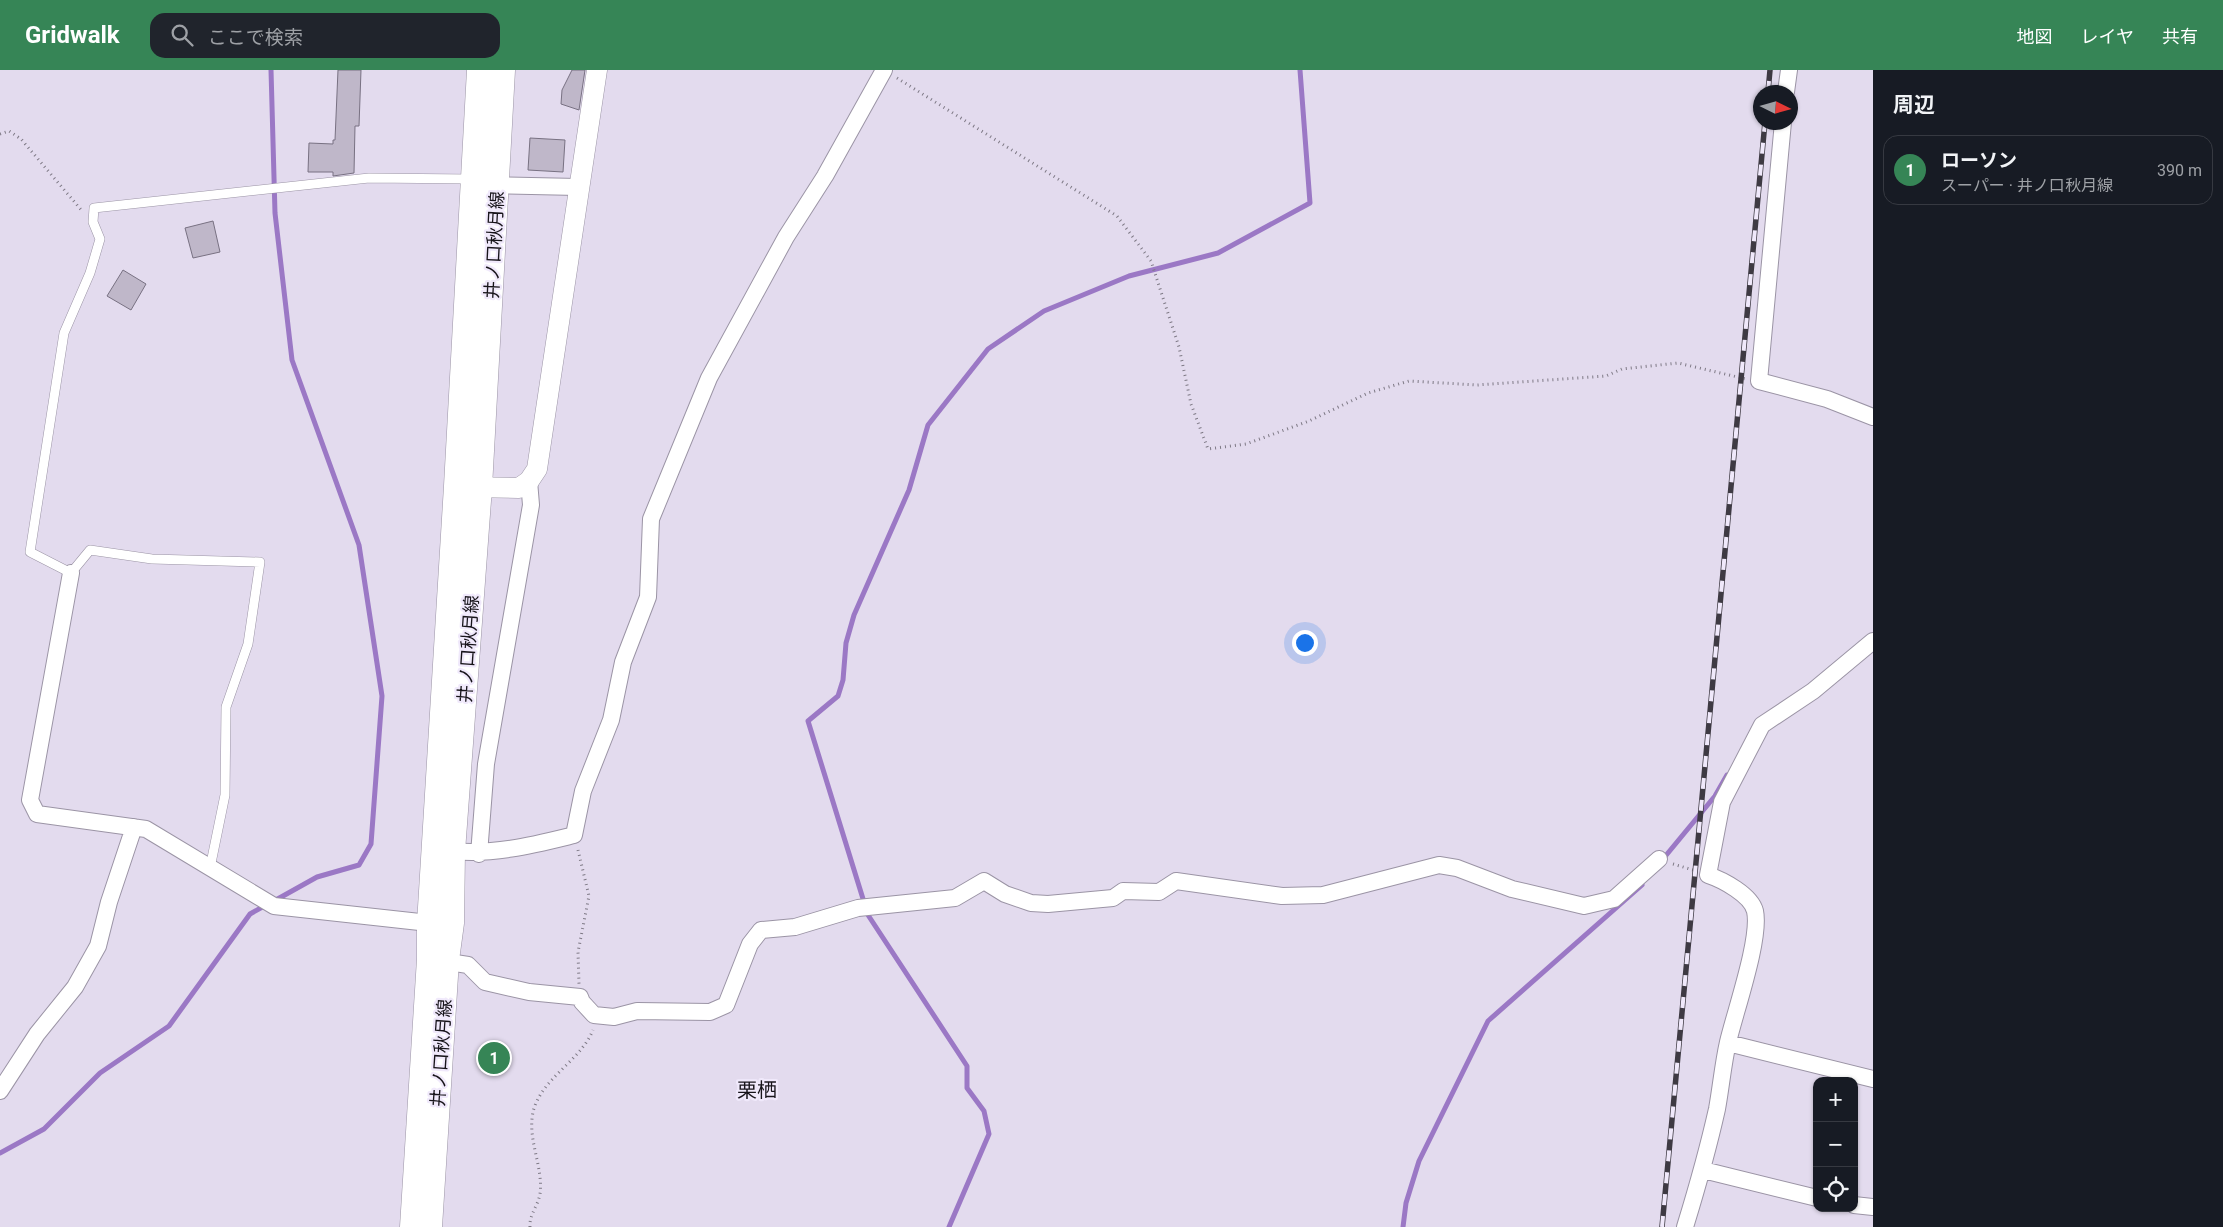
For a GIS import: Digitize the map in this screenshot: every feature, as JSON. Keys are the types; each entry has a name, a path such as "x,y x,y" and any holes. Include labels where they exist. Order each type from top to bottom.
{"main road":[{"name":"井ノ口秋月線","path":"412,1227 441,924 456,486 479,70"},
{"name":"井ノ口秋月線","path":"441,924 452,851 480,487 503,70"},
{"name":"井ノ口秋月線","path":"430,1227 438,960"}],"street":[{"path":"456,486 519,488 529,481 537,469 551,390 578,187 597,70"},
{"path":"452,851 479,854 516,850 574,834 583,791 611,720 623,662 648,597 651,519 709,378 786,237 825,176 884,70"},
{"path":"1787,85 1788,70"},
{"path":"1783,130 1759,381 1827,399 1873,417"},
{"path":"473,181 498,185 578,187"},
{"path":"479,854 486,764 531,504 529,481"},
{"path":"71,573 30,800 37,814 146,829 274,906 441,924"},
{"path":"1685,1227 1703,1170 1717,1108 1728,1043 1756,932 1754,910 1740,892 1721,880 1708,875 1722,802 1762,725 1813,691 1873,640"},
{"path":"0,1091 37,1034 75,987 98,946 109,902 134,827"},
{"path":"438,960 468,965 485,982 529,992 580,997 594,1015 614,1017 637,1011 710,1012 726,1005 750,944 760,930 796,927 858,908 955,898 984,881 1006,894 1031,903 1048,904 1113,898 1123,891 1159,892 1176,881 1282,896 1323,895 1439,865 1457,868 1512,889 1584,906 1614,899 1659,859"},
{"path":"1728,1043 1873,1079"},
{"path":"1703,1170 1813,1197"},
{"path":"1858,1206 1873,1208"}],"lane":[{"path":"210,868 225,795 226,707 248,644 260,562 152,559 90,550 71,573 30,552 64,333 90,273 100,239 93,222 94,208 369,178 473,181"}],"path":[{"path":"884,70 1117,216 1151,261 1179,347 1191,404 1208,448 1246,444 1309,421 1368,394 1408,381 1477,385 1606,376 1622,369 1678,363 1759,381"},
{"path":"0,134 9,131 21,139 61,188 93,222"},
{"path":"574,834 589,896 578,952 580,997"},
{"path":"1659,859 1708,875"},
{"path":"530,1227 529,1221 540,1195 532,1118 536,1102 556,1075 586,1045 593,1031 594,1015"}],"building":[{"path":"338,70 361,70 359,126 355,126 354,173 333,176 333,172 308,172 309,143 333,144 333,140 335,140"},
{"path":"572,70 585,70 579,110 561,104 562,90"},
{"path":"530,138 565,140 563,172 528,170"},
{"path":"213,221 220,252 193,258 185,228"},
{"path":"123,270 146,284 131,310 107,296"}],"waterway":[{"path":"271,70 275,213 292,360 359,545 382,696 371,844 359,865 317,877 274,901"},
{"path":"949,1227 989,1134 984,1111 967,1088 967,1066 868,915 808,721 838,696 843,680 846,643 854,615 909,490 928,425 988,349 1044,311 1129,276 1218,253 1310,203 1300,70"},
{"path":"1663,859 1715,796 1727,775"},
{"path":"1403,1227 1406,1203 1419,1161 1488,1021 1642,885"},
{"path":"0,1153 44,1129 100,1073 169,1026 250,914 266,905"}],"railway":[{"path":"1769,85 1770,70"},
{"path":"1662,1227 1764,130"}],"place":[{"name":"ローソン","path":"494,1058"}],"district":[{"name":"栗栖","path":"757,1090"}]}
